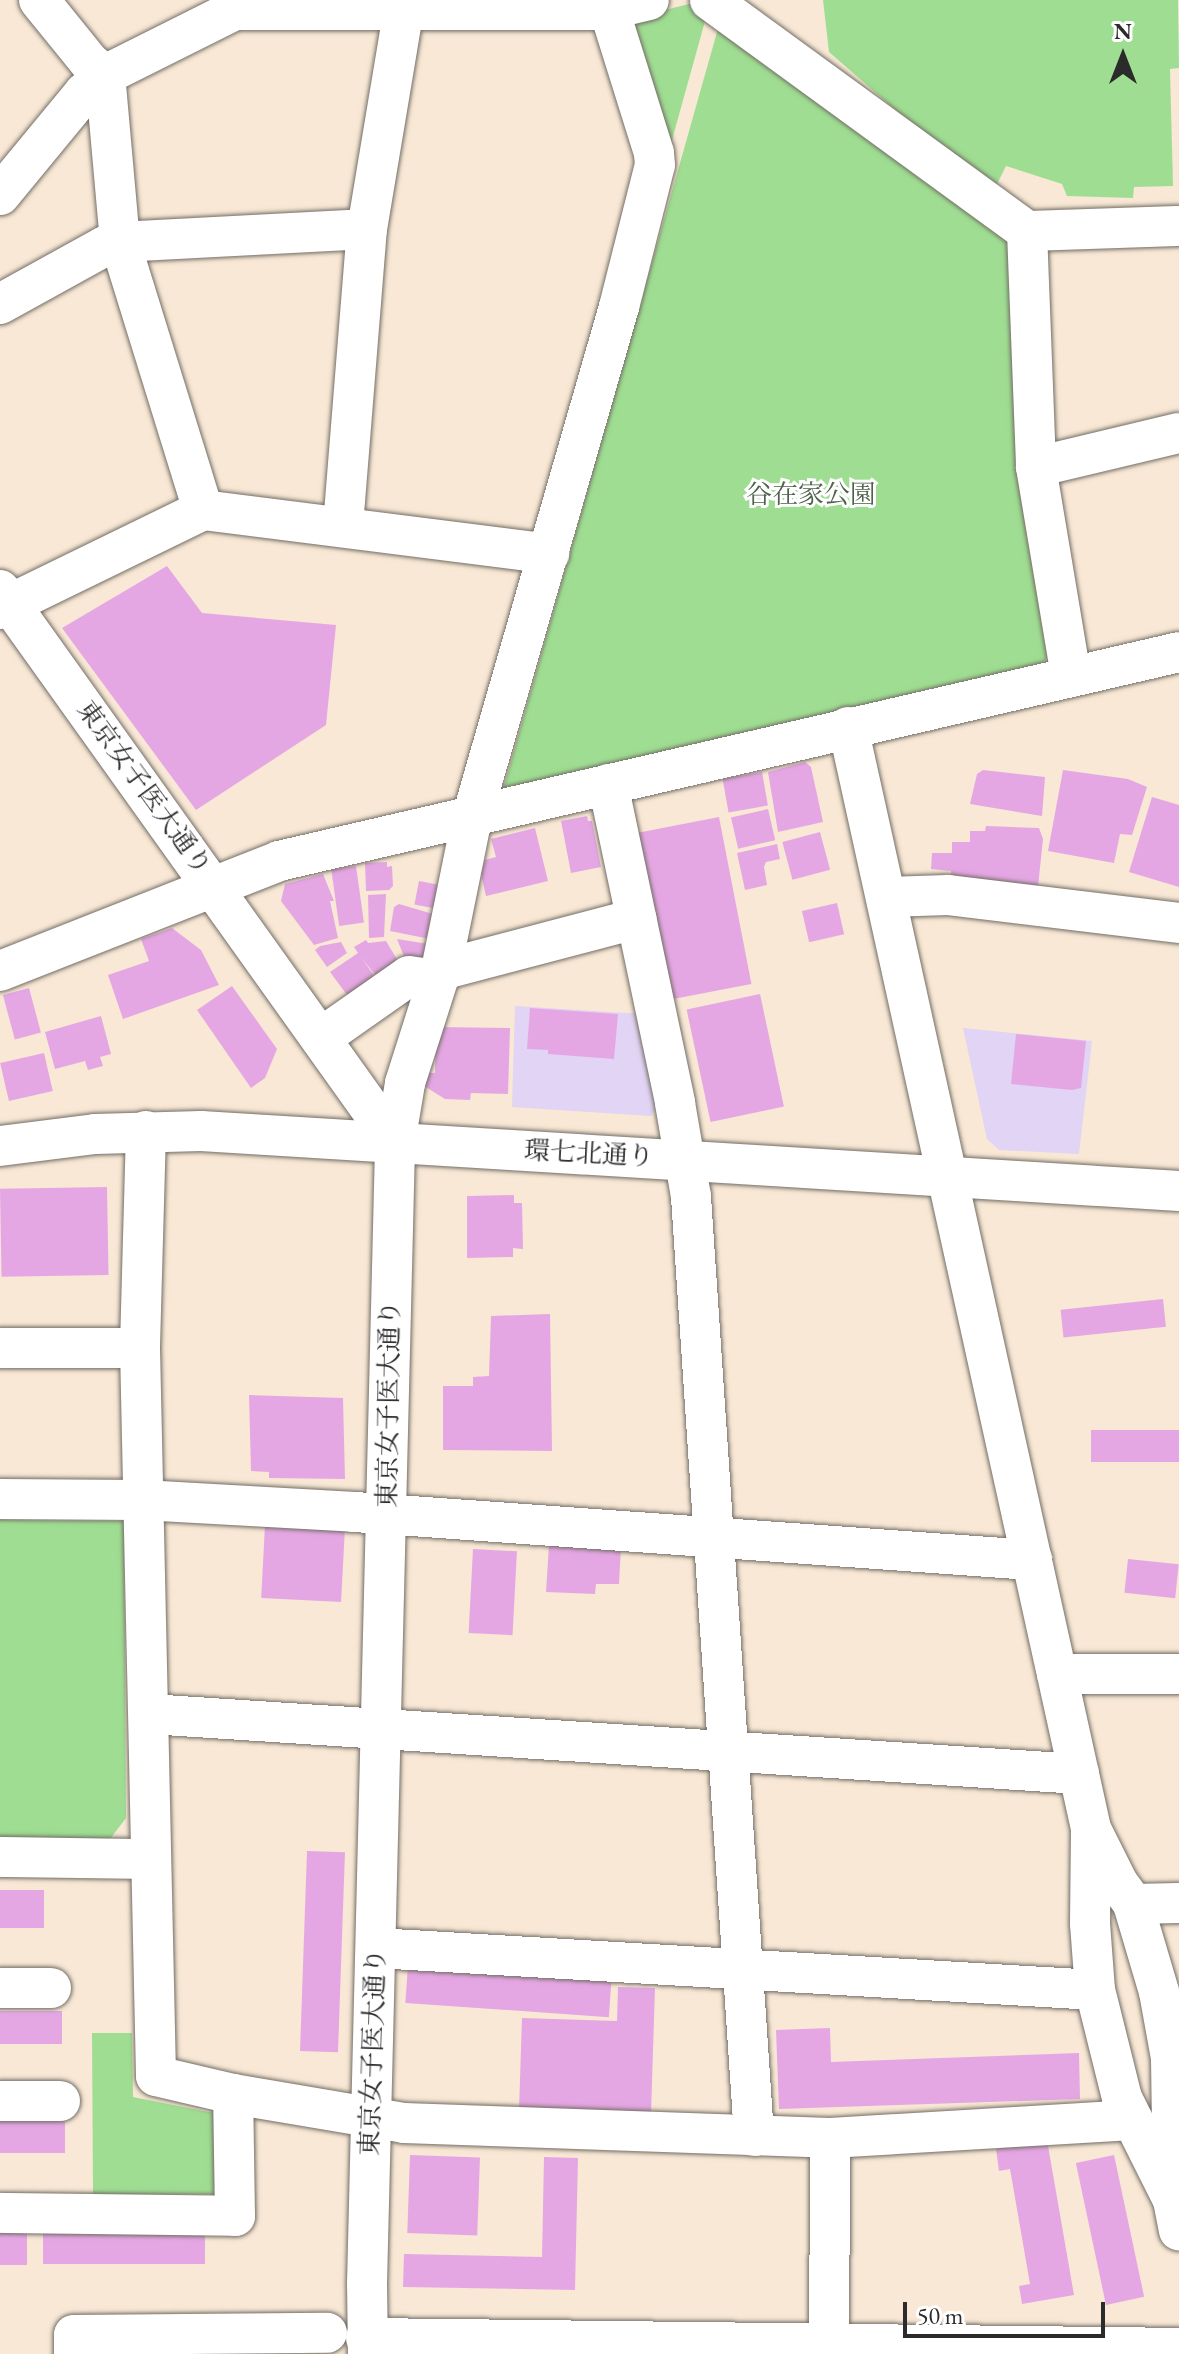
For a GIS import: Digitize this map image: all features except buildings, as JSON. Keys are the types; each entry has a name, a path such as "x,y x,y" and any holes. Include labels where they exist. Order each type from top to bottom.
{"street":[{"path":"39,0 90,63 105,75 120,242 203,510"},
{"path":"0,195 84,93 105,75 235,10 607,5 649,0"},
{"path":"710,0 1027,231 1179,226"},
{"path":"395,1143 405,1083 440,975 472,817 549,554 655,165 654,153 607,5"},
{"path":"343,526 367,229 404,9"},
{"path":"0,304 105,246 120,242 367,229"},
{"path":"1027,231 1036,467 1071,677"},
{"path":"1036,467 1179,433"},
{"path":"3,601 203,510 549,554"},
{"name":"東京女子医大通り","path":"3,601 214,886 395,1143 366,2348"},
{"path":"0,971 279,861 1179,652"},
{"path":"848,727 1091,1829 1090,1924 1095,1990 1109,2053 1132,2120 1176,2215"},
{"path":"608,784 691,1197 754,2136"},
{"path":"887,897 948,895 1179,923"},
{"path":"322,1037 409,976 440,975 636,919"},
{"path":"146,1131 140,1348 156,2076 233,2094 371,2119 830,2138 1132,2120"},
{"name":"環七北通り","path":"0,1146 146,1131 684,1159 1179,1191"},
{"path":"0,1348 140,1348"},
{"path":"0,1499 142,1500 1032,1560"},
{"path":"1057,1674 1179,1674"},
{"path":"149,1714 1079,1774"},
{"path":"1091,1829 1118,1883 1133,1904 1159,1992 1171,2058 1176,2215"},
{"path":"0,1857 150,1859"},
{"path":"1133,1904 1179,1903"},
{"path":"376,1948 744,1972 1095,1990"},
{"path":"0,1988 51,1988"},
{"path":"0,2213 235,2216 233,2094"},
{"path":"0,2101 60,2101"},
{"path":"829,2348 830,2138"},
{"path":"74,2354 74,2335 327,2333"},
{"path":"366,2348 1165,2350"}],"shaded area":[{"path":"515,1006 643,1014 660,1102 651,1116 512,1107"},
{"path":"963,1028 1092,1041 1079,1154 999,1150 987,1139"}],"green space":[{"path":"823,0 1178,0 1179,68 1170,69 1173,186 1134,187 1133,198 1067,196 1062,184 1006,166 997,184 914,126 829,52"},
{"path":"693,3 707,14 670,147 629,19"},
{"name":"谷在家公園","path":"719,25 1012,236 1048,656 1043,663 503,790"},
{"path":"0,1520 124,1521 126,1818 110,1839 0,1838"},
{"path":"92,2033 132,2033 133,2097 219,2114 220,2194 93,2195"}]}
